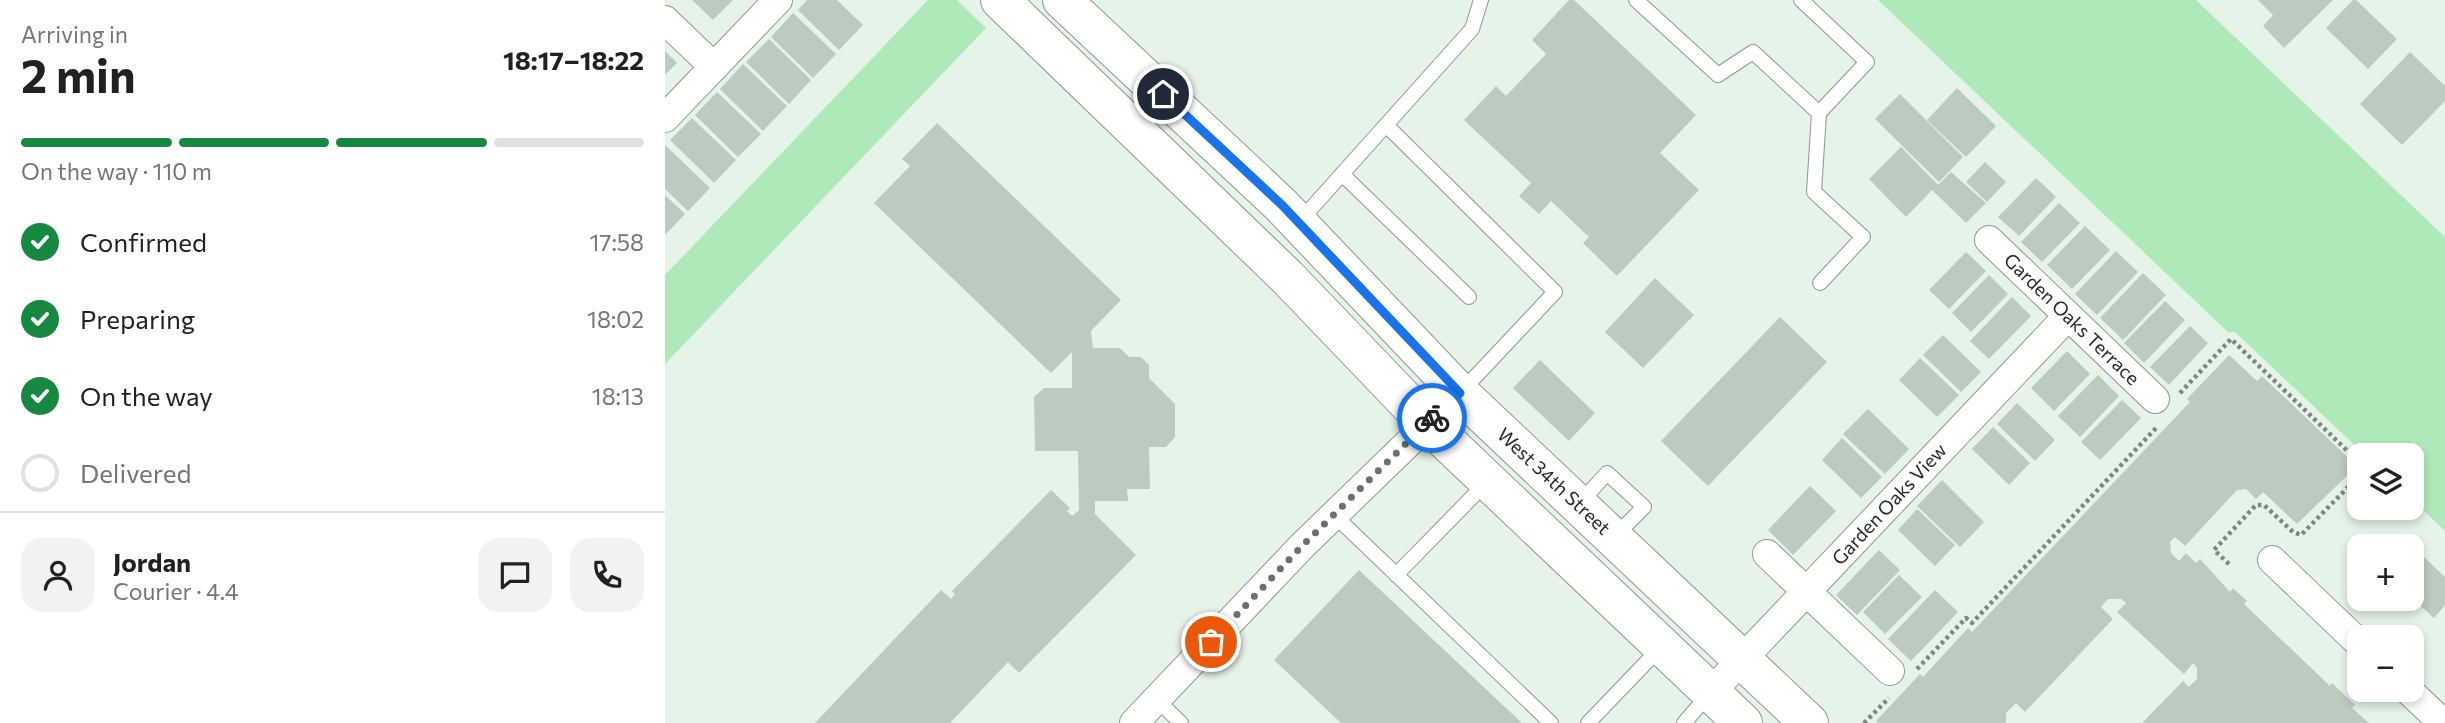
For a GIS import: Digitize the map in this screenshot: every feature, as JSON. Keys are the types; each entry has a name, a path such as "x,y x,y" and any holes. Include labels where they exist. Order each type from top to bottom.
{"main road":[{"path":"1000,0 1288,278 1427,423 1743,723"},
{"path":"1048,45 1070,7"},
{"name":"West 34th Street","path":"1070,7 1298,223 1460,393 1809,723"},
{"path":"1133,128 1163,94"}],"street":[{"path":"665,118 778,0"},
{"path":"665,20 714,67"},
{"name":"Garden Oaks Terrace","path":"1989,240 2167,406"},
{"name":"Garden Oaks View","path":"1711,692 2068,316"},
{"path":"1134,723 1334,515 1460,393"},
{"path":"1767,555 1897,681"},
{"path":"2272,560 2347,632"},
{"path":"2421,702 2443,723"}],"lane":[{"path":"1298,223 1472,29 1481,0"},
{"path":"1636,0 1718,75 1753,52 1819,113"},
{"path":"1801,0 1867,62 1819,113 1814,192 1863,237 1820,283"},
{"path":"1386,125 1555,292 1460,393"},
{"path":"1342,174 1469,297"},
{"path":"1396,575 1488,481"},
{"path":"1334,515 1551,723"},
{"path":"1588,723 1662,646"},
{"path":"1684,723 1711,692"},
{"path":"1156,699 1181,723"}],"path":[{"path":"1864,723 1897,681 1966,618 1972,623 2167,406 2231,340 2347,450"},
{"path":"2229,564 2214,550 2256,505 2264,505 2293,532 2301,535 2347,488"}],"green space":[{"path":"928,0 957,0 986,28 665,364 665,275"},
{"path":"1878,0 2196,0 2445,237 2445,531 2424,511 2424,443 2352,443 2235,332 2228,332"}],"building":[{"path":"692,0 733,0 713,20"},
{"path":"807,0 837,0 863,25 839,50 798,10"},
{"path":"1569,0 1574,0 1696,115 1660,153 1699,190 1617,276 1583,243 1589,237 1551,201 1539,214 1519,196 1531,183 1464,120 1496,86 1506,96 1546,54 1532,40"},
{"path":"2258,0 2333,0 2284,48 2263,26 2273,15"},
{"path":"2353,0 2397,39 2368,69 2326,28"},
{"path":"793,13 836,54 813,78 771,37"},
{"path":"769,39 811,80 789,104 746,62"},
{"path":"665,51 677,63 665,75"},
{"path":"2410,52 2445,86 2445,101 2402,145 2360,104"},
{"path":"743,64 787,106 763,131 720,89"},
{"path":"1957,88 1996,126 1966,157 1927,120"},
{"path":"717,92 761,134 738,157 695,115"},
{"path":"1900,94 1963,157 1939,182 1875,119"},
{"path":"692,118 736,160 714,183 670,140"},
{"path":"937,123 1121,300 1091,331 1093,348 1120,348 1129,357 1141,357 1149,365 1149,378 1175,404 1175,437 1166,447 1149,447 1150,489 1127,489 1128,501 1095,501 1095,514 1136,555 1019,673 1008,662 950,723 815,723 941,590 951,599 955,594 952,591 1051,490 1070,508 1067,511 1072,516 1079,510 1078,451 1035,451 1034,397 1044,388 1072,388 1072,352 1051,373 874,203 910,166 902,159"},
{"path":"665,145 710,188 688,211 665,189"},
{"path":"1901,147 1938,185 1951,172 1986,203 1966,223 1932,190 1906,217 1869,179"},
{"path":"1985,162 2006,182 1987,202 1966,182"},
{"path":"2036,178 2056,197 2019,236 1998,217"},
{"path":"665,195 685,214 665,235"},
{"path":"2059,203 2080,223 2042,262 2021,242"},
{"path":"2085,226 2110,250 2072,289 2047,265"},
{"path":"2116,251 2138,272 2097,315 2075,294"},
{"path":"1966,252 1986,271 1949,309 1929,290"},
{"path":"2143,273 2166,295 2123,340 2100,318"},
{"path":"1989,275 2008,294 1971,332 1952,313"},
{"path":"1655,278 1694,315 1643,368 1605,332"},
{"path":"2012,297 2031,316 1989,359 1970,341"},
{"path":"2165,301 2185,320 2144,363 2124,343"},
{"path":"1780,317 1827,362 1708,486 1661,441"},
{"path":"2190,326 2208,343 2169,385 2150,367"},
{"path":"1943,335 1981,372 1961,392 1923,355"},
{"path":"2067,351 2090,374 2054,411 2031,388"},
{"path":"2229,355 2257,381 2262,376 2347,457 2347,476 2297,524 2263,492 2256,499 2246,489 2237,490 2185,546 2175,537 2170,542 2171,553 2179,561 2186,553 2196,563 2200,559 2230,592 2233,588 2247,601 2244,604 2330,686 2332,683 2347,697 2347,702 2355,705 2352,708 2369,723 2142,723 2183,681 2189,687 2197,679 2197,668 2193,663 2184,674 2117,612 2126,603 2121,599 2108,599 2101,607 2113,619 2025,712 2016,703 2006,713 2006,723 1878,723 1876,721 1920,674 1923,677 1968,628 1972,632 2190,402 2187,399"},
{"path":"1920,358 1959,395 1937,417 1899,380"},
{"path":"1540,360 1595,413 1569,441 1513,388"},
{"path":"2098,375 2119,396 2080,437 2058,416"},
{"path":"2122,400 2141,418 2100,460 2081,442"},
{"path":"2017,403 2055,440 2035,461 1997,424"},
{"path":"1868,409 1909,449 1885,474 1843,434"},
{"path":"1993,427 2030,463 2009,485 1972,449"},
{"path":"1842,438 1882,477 1861,498 1822,460"},
{"path":"1942,480 1984,522 1960,547 1917,506"},
{"path":"1810,486 1836,511 1793,555 1768,530"},
{"path":"1917,509 1955,545 1935,566 1898,530"},
{"path":"1879,550 1900,570 1857,615 1836,595"},
{"path":"2424,557 2445,577 2445,605 2434,618 2424,609"},
{"path":"1359,570 1522,723 1341,723 1274,660"},
{"path":"1899,575 1922,597 1885,634 1863,612"},
{"path":"1935,590 1958,612 1911,661 1888,639"}],"way so far":[{"path":"1211,642 1302,546 1432,418"}],"route":[{"path":"1163,94 1282,205 1460,393 1432,418"}]}
